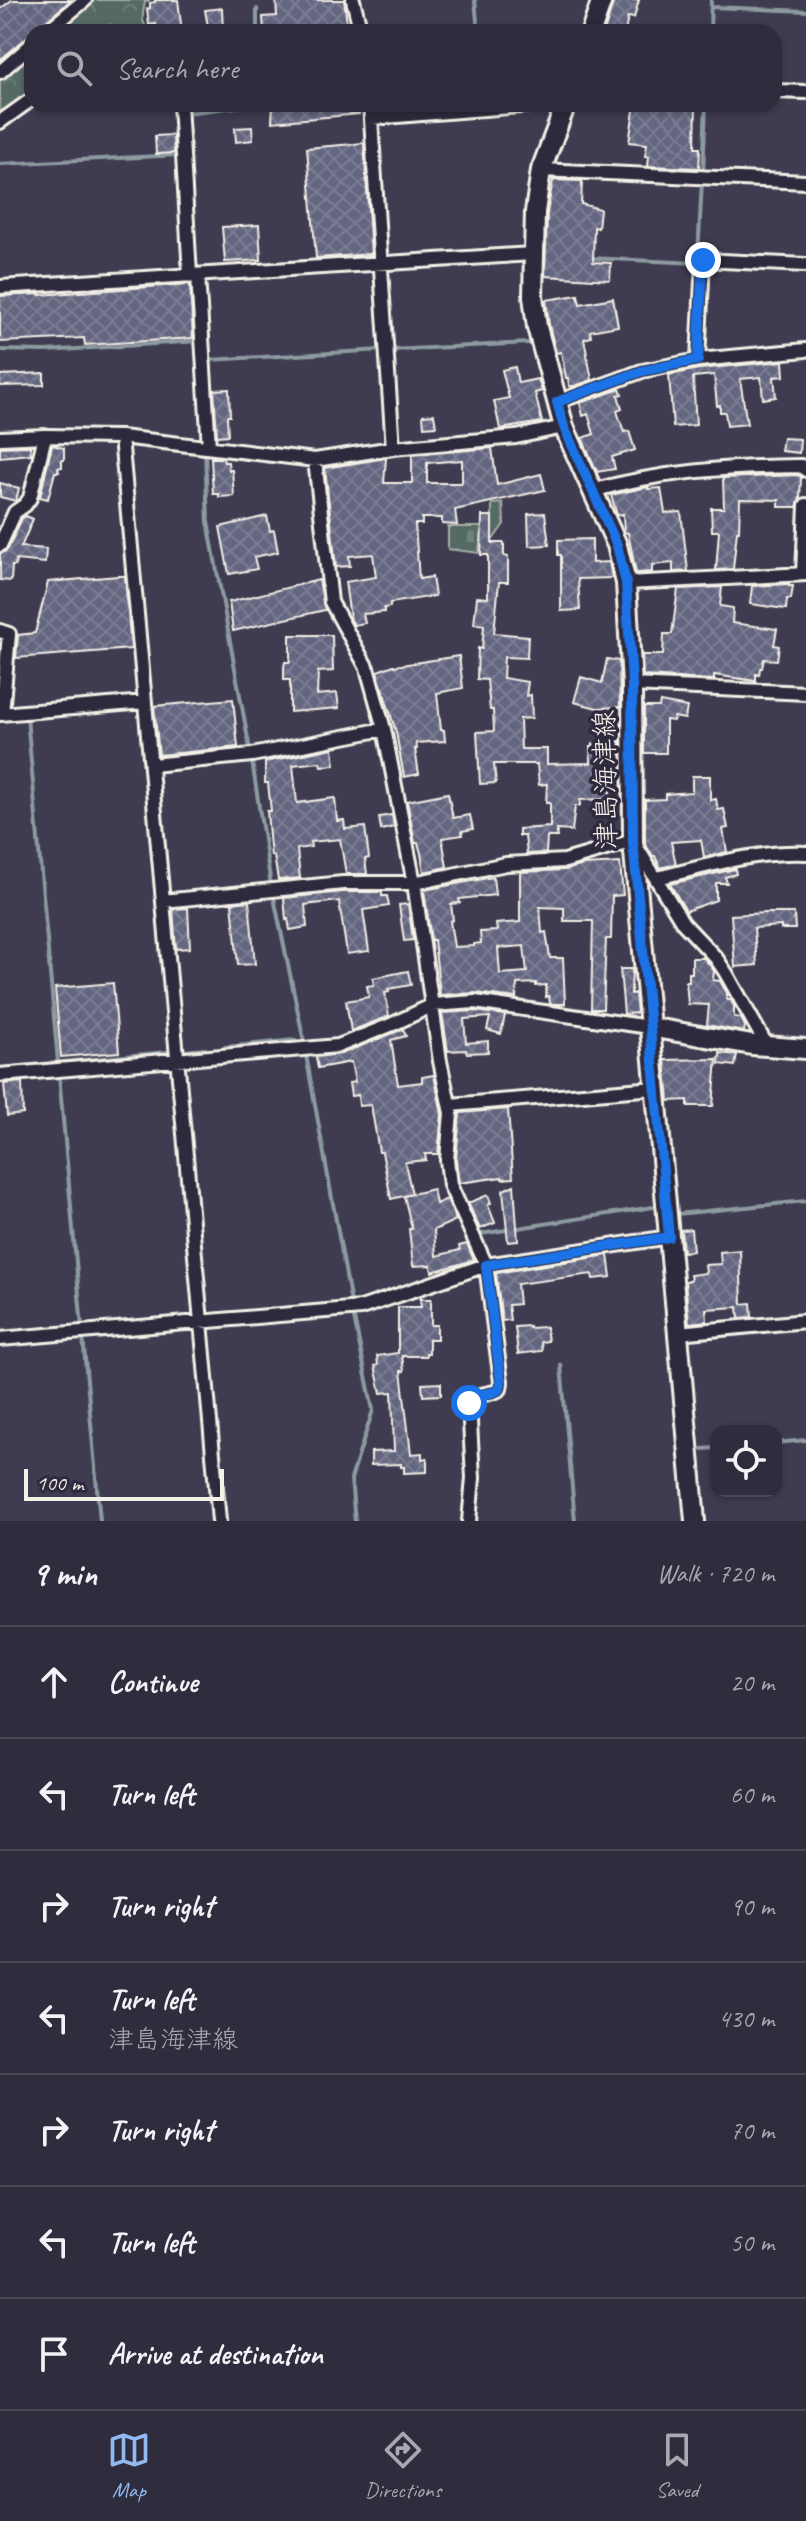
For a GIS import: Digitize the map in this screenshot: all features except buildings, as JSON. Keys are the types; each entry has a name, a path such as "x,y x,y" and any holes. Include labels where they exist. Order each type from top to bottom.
{"main road":[{"path":"594,24 602,0"},
{"name":"津島海津線","path":"563,112 541,170 535,212 533,296 537,327 564,427 622,557 626,583 632,685 633,841 695,1521"},
{"path":"649,1027 767,1046 806,1049"}],"street":[{"path":"56,24 85,0"},
{"path":"353,0 359,24"},
{"path":"0,72 24,51"},
{"path":"782,91 806,92"},
{"path":"0,122 24,105"},
{"path":"181,112 209,447"},
{"path":"371,112 393,448"},
{"path":"541,170 806,182"},
{"path":"0,287 533,254"},
{"path":"698,360 703,260 806,265"},
{"path":"557,402 629,375 698,360 806,350"},
{"path":"0,438 121,437 315,460 393,448 516,437 564,427"},
{"path":"0,545 15,512 30,498 45,436"},
{"path":"121,437 219,1521"},
{"path":"315,460 331,602 372,680 414,883 440,1061 451,1113 447,1160 450,1185 486,1265 501,1382 500,1389 472,1397 469,1403 473,1478 469,1521"},
{"path":"592,491 627,481 742,467 801,466 806,470"},
{"path":"626,583 805,574 806,505"},
{"path":"0,631 9,634 1,714 145,702"},
{"path":"632,685 806,693"},
{"path":"152,765 252,755 384,729"},
{"path":"163,901 343,883 414,883 506,864 565,861 633,841 683,923 726,973 767,1046"},
{"path":"638,896 659,882 745,856 806,853"},
{"path":"0,1075 338,1046 433,1005 475,1002 649,1027"},
{"path":"450,1105 655,1088"},
{"path":"0,1339 361,1308 486,1265 669,1237"},
{"path":"678,1333 806,1321"}],"green space":[{"path":"91,0 150,0 145,2 144,24 72,24 68,18"},
{"path":"18,60 24,60 24,100 0,117 0,76"},
{"path":"503,503 504,524 492,541 480,542 479,553 448,549 448,527 492,527 492,504"}],"waterway":[{"path":"475,0 477,24"},
{"path":"710,24 711,0"},
{"path":"711,7 806,11"},
{"path":"257,9 257,24"},
{"path":"187,112 193,221"},
{"path":"187,113 195,112"},
{"path":"703,173 706,112"},
{"path":"0,164 179,155"},
{"path":"698,256 702,181"},
{"path":"589,258 698,263"},
{"path":"0,350 46,351 199,341"},
{"path":"391,350 529,343"},
{"path":"209,360 382,350"},
{"path":"205,452 208,522 250,750"},
{"path":"27,717 58,1062"},
{"path":"252,761 271,885"},
{"path":"273,893 304,1041"},
{"path":"225,1047 295,1040"},
{"path":"185,1051 205,1049"},
{"path":"0,1068 167,1052"},
{"path":"306,1055 351,1303"},
{"path":"59,1075 82,1328"},
{"path":"677,1214 806,1201"},
{"path":"480,1234 653,1207"},
{"path":"353,1313 373,1410 351,1479 355,1521"},
{"path":"83,1337 100,1521"},
{"path":"561,1365 575,1521"},
{"path":"782,1442 806,1440"},
{"path":"702,1449 710,1448"}],"route":[{"path":"469,1403 472,1397 500,1389 501,1382 486,1265 669,1237 633,841 632,684 626,583 622,557 564,427 557,402 642,371 698,360 703,260"}]}
